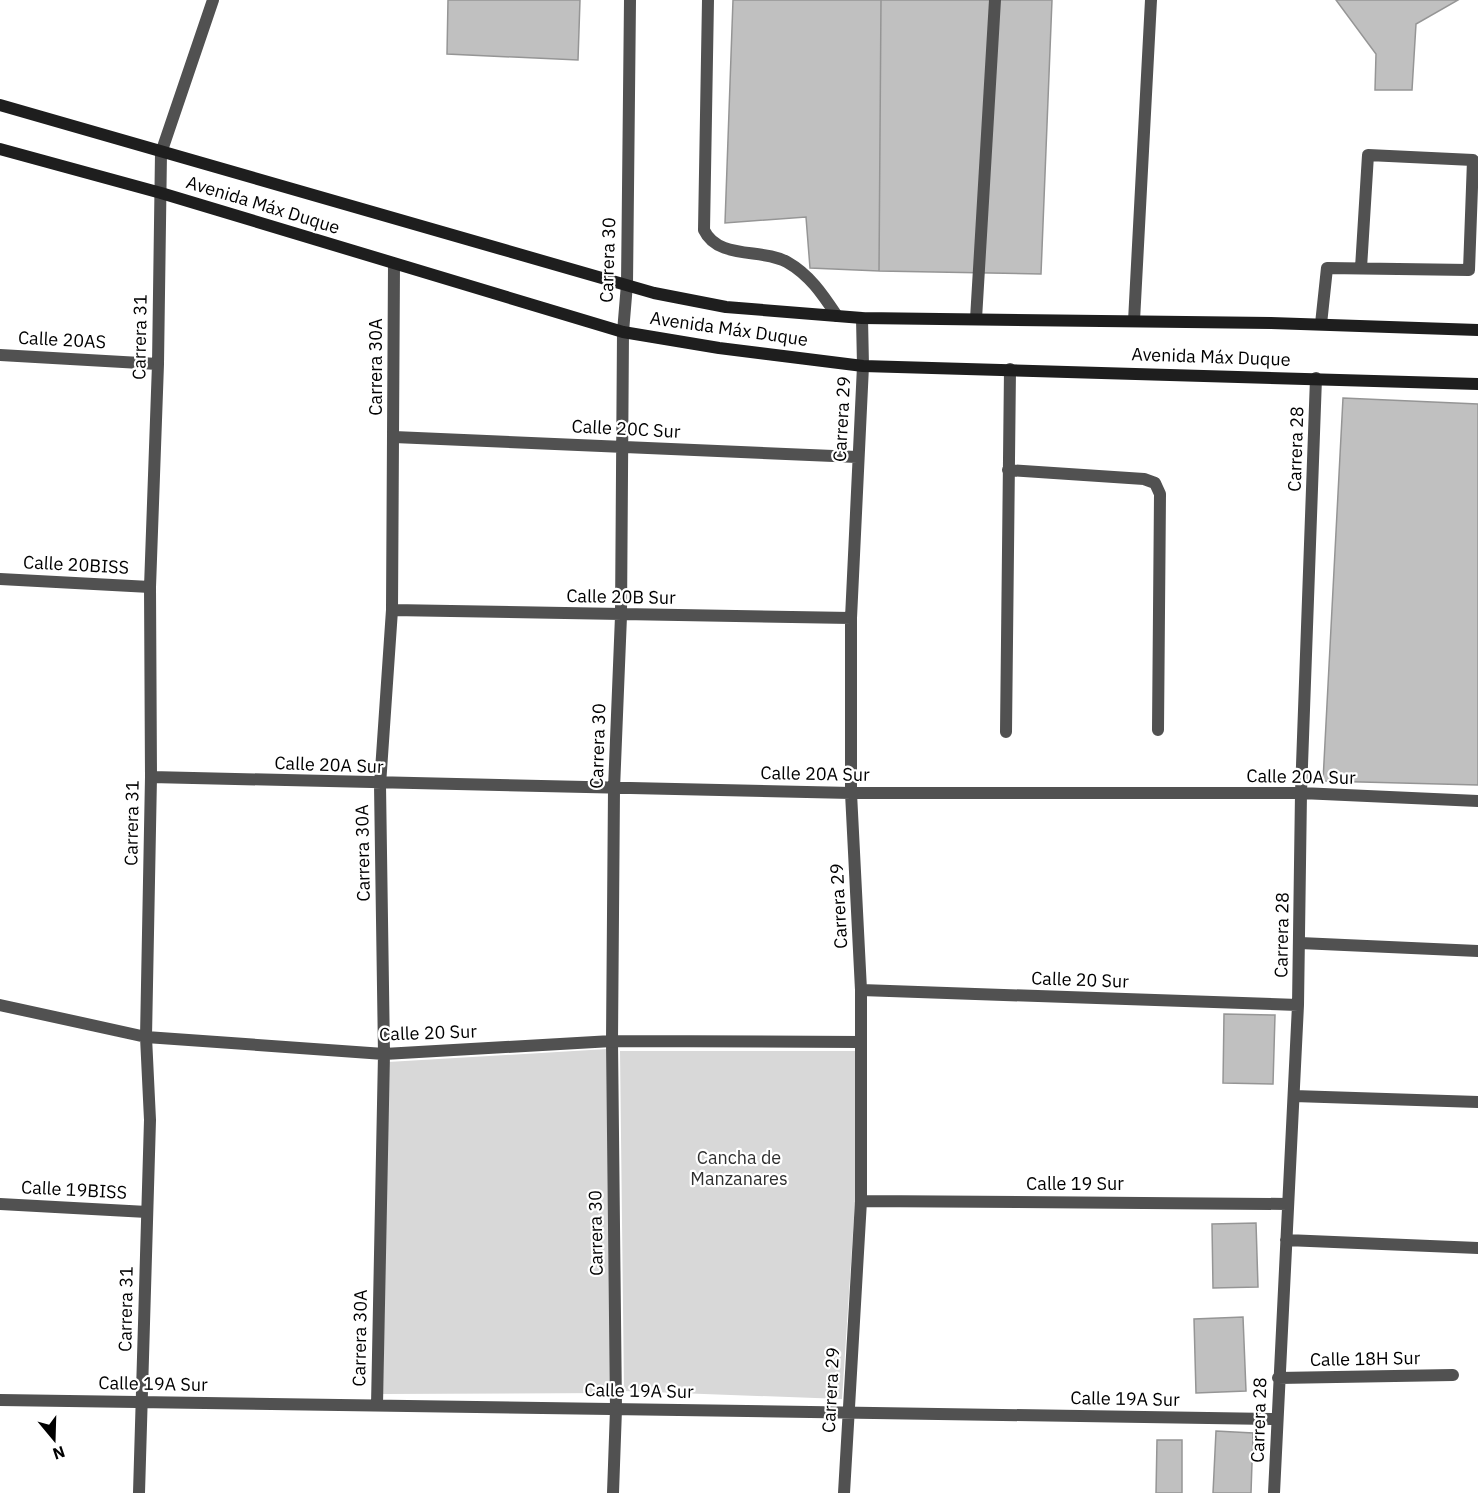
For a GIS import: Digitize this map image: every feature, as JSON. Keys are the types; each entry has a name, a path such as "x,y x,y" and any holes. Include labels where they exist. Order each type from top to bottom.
{"main road":[{"name":"Avenida Máx Duque","path":"0,105 654,293 726,307 862,318 1321,324 1478,330"},
{"name":"Avenida Máx Duque","path":"0,149 161,193 623,332 719,348 863,366 1478,384"}],"street":[{"name":"Carrera 31","path":"139,1493 150,1120 146,1038 151,777 150,587 158,364 161,153 213,0"},
{"name":"Carrera 30","path":"613,1493 616,1409 612,1041 614,789 621,616 623,332 627,284 630,0"},
{"path":"708,0 704,230 716,245 786,261 810,278 837,316"},
{"path":"976,319 994,0"},
{"path":"1134,321 1151,0"},
{"path":"1321,324 1328,267 1361,268 1469,270 1473,160 1368,155 1361,268"},
{"name":"Carrera 30A","path":"377,1405 384,1054 380,785 392,610 394,264"},
{"name":"Carrera 29","path":"844,1493 861,1201 861,990 851,793 851,618 863,366 862,318"},
{"name":"Calle 20AS","path":"0,355 158,364"},
{"path":"1006,732 1010,369"},
{"name":"Carrera 28","path":"1274,1493 1298,1005 1301,793 1317,378"},
{"name":"Calle 20C Sur","path":"394,437 858,457"},
{"path":"1008,470 1144,479 1155,483 1160,495 1158,730"},
{"name":"Calle 20BISS","path":"0,579 150,587"},
{"name":"Calle 20B Sur","path":"392,610 621,616 851,618"},
{"name":"Calle 20A Sur","path":"151,777 380,785 851,793 1301,793 1478,801"},
{"path":"1300,943 1478,951"},
{"name":"Calle 20 Sur","path":"861,990 1298,1005"},
{"name":"Calle 20 Sur","path":"0,1005 146,1038 384,1054 612,1041 861,1042"},
{"path":"1294,1096 1478,1102"},
{"name":"Calle 19 Sur","path":"861,1201 1288,1203"},
{"name":"Calle 19BISS","path":"0,1204 147,1212"},
{"path":"1286,1240 1478,1248"},
{"name":"Calle 18H Sur","path":"1278,1378 1453,1375"},
{"name":"Calle 19A Sur","path":"0,1400 1277,1419"}],"green space":[{"path":"607,1049 611,1393 383,1394 388,1062"},
{"name":"Cancha de Manzanares","path":"620,1051 856,1051 855,1202 842,1399 624,1391"}],"building":[{"path":"448,0 580,0 578,60 447,54"},
{"path":"733,0 881,0 879,271 810,268 806,217 725,223"},
{"path":"881,0 1052,0 1041,274 879,271"},
{"path":"1336,0 1458,0 1416,24 1412,90 1375,90 1376,54"},
{"path":"1343,398 1478,404 1478,785 1323,781"},
{"path":"1224,1014 1275,1015 1273,1084 1223,1083"},
{"path":"1256,1223 1258,1287 1213,1288 1212,1224"},
{"path":"1243,1317 1246,1391 1196,1393 1194,1319"},
{"path":"1216,1431 1253,1433 1251,1493 1213,1493"},
{"path":"1157,1440 1182,1440 1182,1493 1156,1493"}]}
